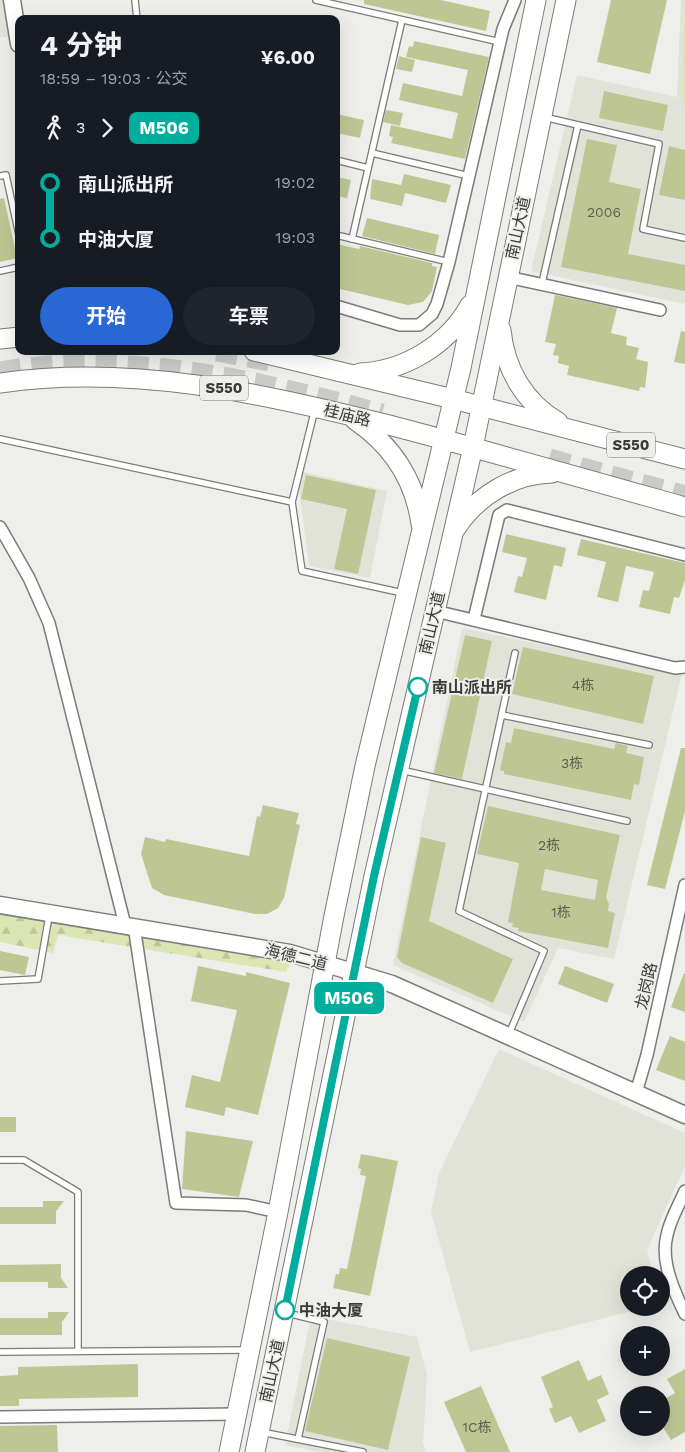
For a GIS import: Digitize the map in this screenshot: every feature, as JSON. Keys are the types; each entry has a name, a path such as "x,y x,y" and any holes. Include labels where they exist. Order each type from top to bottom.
{"main road":[{"name":"南山大道","path":"229,1452 251,1350 325,964 366,766 444,440 476,295 536,0"},
{"name":"南山大道","path":"255,1452 374,876 473,447 566,0"},
{"path":"349,374 388,369 424,353 449,334 464,316 476,295"},
{"path":"503,301 502,342 516,380 542,411 577,431"},
{"path":"0,340 15,338"},
{"name":"S550","path":"289,355 349,374 685,459"},
{"name":"桂庙路","path":"0,383 78,376 165,381 241,391 315,407 473,447 685,507"},
{"path":"343,414 373,434 398,462 417,501 422,530"},
{"path":"452,533 468,512 498,488 522,478 561,472"}],"street":[{"path":"12,0 15,19"},
{"path":"340,307 400,325 419,325 432,314 437,304 449,262 500,42 515,0"},
{"path":"508,277 660,310"},
{"path":"474,619 498,515 508,510 685,555"},
{"path":"0,527 30,578 49,623 129,925 176,1203 246,1205 278,1212"},
{"path":"435,611 675,668 685,667"},
{"name":"龙岗路","path":"636,1093 647,1055 685,885"},
{"name":"海德二道","path":"0,905 290,953 392,984 685,1114"},
{"path":"685,1191 669,1227 665,1252 673,1285 685,1314"},
{"path":"0,1417 237,1414"}],"lane":[{"path":"135,0 137,15"},
{"path":"316,0 500,42"},
{"path":"353,8 355,0"},
{"path":"352,239 402,20"},
{"path":"542,117 659,144 643,230 685,238"},
{"path":"542,283 578,125"},
{"path":"372,153 469,176"},
{"path":"340,161 368,168"},
{"path":"0,176 6,175 15,217"},
{"path":"340,236 449,262"},
{"path":"0,271 15,268"},
{"path":"315,407 292,502 302,571 407,594"},
{"path":"0,439 292,502"},
{"path":"508,1036 544,951 459,911 515,653"},
{"path":"502,715 650,745"},
{"path":"399,770 627,821"},
{"path":"0,981 38,979 50,912"},
{"path":"0,1160 24,1160 78,1192 78,1351"},
{"path":"285,1313 324,1322 298,1439"},
{"path":"0,1352 251,1350"},
{"path":"259,1431 363,1452"}],"shaded area":[{"path":"0,0 3,0 10,37 0,37"},
{"path":"681,0 685,0 685,304 531,271 577,75 677,97"},
{"path":"303,472 387,491 370,578 309,566 299,488"},
{"path":"462,628 682,674 614,959 558,948 524,1022 393,965"},
{"path":"499,1049 685,1133 685,1166 647,1250 651,1266 620,1266 620,1314 470,1352 431,1212 439,1173"},
{"name":"中油大厦","path":"311,1316 417,1337 427,1375 423,1442 426,1452 320,1452 285,1445"}],"green space":[{"path":"685,0 685,111 682,96"},
{"path":"0,909 292,961 286,972 58,935 53,953 0,942"}],"building":[{"path":"364,0 441,0 490,11 486,31 364,4"},
{"path":"611,0 667,0 650,74 597,62"},
{"path":"414,41 489,57 465,159 391,143 393,137 389,136 391,125 452,139 458,113 399,100 403,83 462,96 468,70 406,57 409,46 413,47"},
{"path":"399,56 415,60 412,72 396,69"},
{"path":"604,91 668,105 663,131 599,118"},
{"path":"386,110 403,113 400,126 383,122"},
{"path":"340,115 364,120 360,138 340,134"},
{"path":"587,139 617,145 609,182 641,189 628,254 685,265 685,291 561,267"},
{"path":"669,146 685,150 685,200 659,195"},
{"path":"404,174 451,185 446,203 405,193 402,206 370,199 372,179 401,185"},
{"path":"340,178 351,180 347,198 340,197"},
{"path":"4,198 15,249 15,258 0,262 0,199"},
{"path":"367,218 439,235 435,254 362,236"},
{"path":"340,245 359,249 360,246 432,263 432,266 437,267 432,291 423,302 408,305 340,289"},
{"path":"555,295 617,308 611,333 627,337 626,345 639,348 636,359 648,362 645,388 640,387 639,391 567,375 569,366 558,363 559,356 553,355 556,344 545,342"},
{"path":"681,331 685,332 685,364 674,362"},
{"path":"306,475 376,490 358,574 334,569 347,509 301,499"},
{"path":"506,534 566,548 562,567 554,565 546,600 514,592 518,576 522,577 527,558 502,552"},
{"path":"581,539 685,563 685,580 679,598 674,597 670,614 639,607 643,590 649,591 654,572 626,566 618,602 597,597 606,562 577,555"},
{"path":"465,635 492,641 462,779 434,773"},
{"path":"523,647 654,676 643,724 512,694"},
{"path":"514,728 614,749 616,743 628,746 626,753 644,757 639,785 634,784 631,800 504,774 504,771 500,770 506,742 511,743"},
{"path":"681,748 685,748 685,811 665,889 647,885"},
{"path":"263,805 299,813 296,824 300,825 284,898 278,908 267,914 255,914 164,895 152,888 141,854 145,837 165,842 166,839 249,856 257,816 260,817"},
{"path":"488,806 620,835 606,897 609,904 608,911 615,913 608,948 518,931 519,928 512,927 513,923 508,922 519,863 477,854","holes":["545,869 598,880 595,900 541,890"]},
{"path":"421,837 446,843 429,921 513,959 493,1003 402,963 397,957"},
{"path":"0,951 29,957 25,975 0,970"},
{"path":"198,966 246,976 246,972 290,983 258,1115 226,1107 224,1116 185,1107 192,1075 220,1082 237,1010 191,1001"},
{"path":"565,966 614,984 607,1003 558,984"},
{"path":"685,974 685,1012 671,1007"},
{"path":"670,1036 685,1042 685,1081 656,1070"},
{"path":"0,1117 16,1117 16,1132 0,1132"},
{"path":"186,1131 253,1141 239,1197 182,1189"},
{"path":"361,1154 398,1161 370,1296 333,1288 336,1274 339,1274 340,1268 347,1269 366,1176 360,1175 361,1169 358,1168"},
{"path":"43,1201 64,1201 56,1211 56,1224 0,1224 0,1207 43,1207"},
{"path":"61,1264 61,1278 68,1288 48,1288 48,1282 0,1282 0,1265"},
{"path":"48,1312 69,1312 62,1322 62,1335 0,1335 0,1318 48,1318"},
{"path":"327,1338 410,1357 388,1450 305,1431"},
{"path":"579,1360 588,1381 601,1375 609,1394 597,1400 606,1421 579,1433 571,1416 555,1423 549,1409 553,1407 541,1377"},
{"path":"138,1364 138,1397 19,1399 19,1406 0,1406 0,1376 18,1375 18,1367"},
{"path":"685,1369 685,1432 671,1440 668,1436 670,1396 675,1393 667,1379"},
{"path":"481,1386 510,1452 466,1452 444,1402"},
{"path":"57,1425 58,1452 0,1452 0,1426"}],"tunnel":[{"path":"238,355 275,362"},
{"path":"0,372 48,366 97,365 193,372 288,390 382,414"},
{"path":"549,459 685,496"}],"bus line":[{"name":"M506","path":"285,1310 374,876 418,687"}],"place":[{"name":"南山派出所","path":"418,687"},
{"name":"中油大厦","path":"285,1310"}]}
